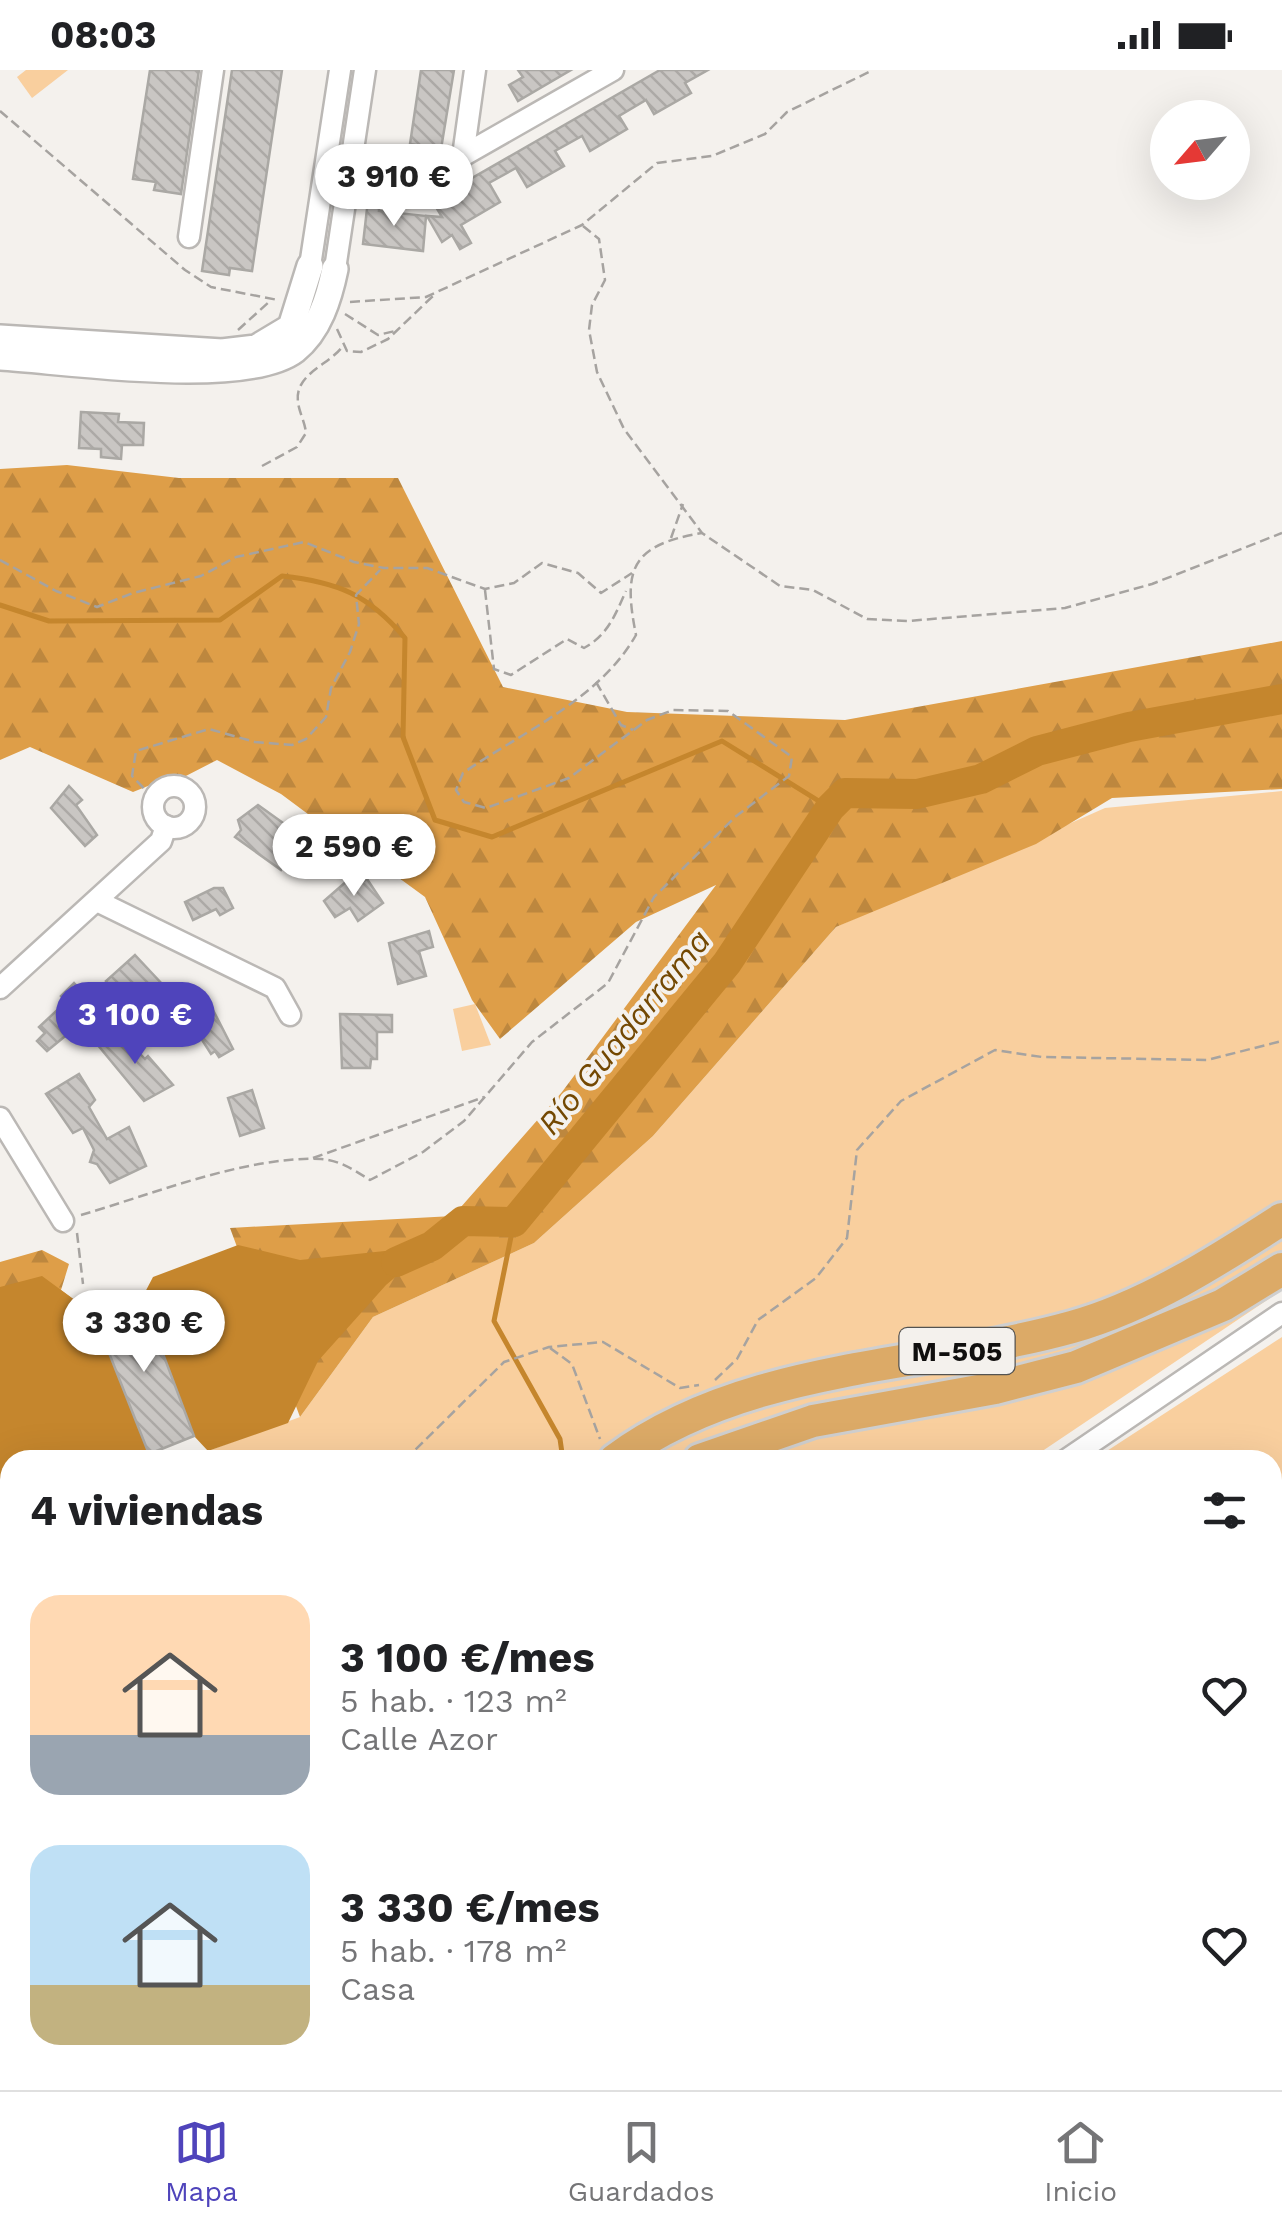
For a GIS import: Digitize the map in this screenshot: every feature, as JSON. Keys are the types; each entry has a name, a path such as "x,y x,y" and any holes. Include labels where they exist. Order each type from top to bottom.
{"highway":[{"name":"M-505","path":"619,1450 675,1423 786,1385 1074,1326 1123,1308 1186,1277 1282,1220"},
{"name":"M-505","path":"729,1450 813,1421 995,1388 1076,1367 1223,1305 1282,1270"}],"street":[{"path":"189,237 214,70"},
{"path":"0,357 251,369 296,349 312,332 332,299 323,268 340,70"},
{"path":"0,338 236,352 278,339 291,327 323,268 365,70"},
{"path":"463,156 475,70"},
{"path":"416,183 613,70"},
{"path":"174,786 193,798 189,822 166,826 154,815 154,799 174,786"},
{"path":"0,988 161,841 166,826"},
{"path":"97,901 275,988 290,1015"},
{"path":"0,1118 71,1219"},
{"path":"1081,1450 1282,1313"}],"path":[{"path":"332,299 345,302 426,298 582,225 657,164 712,156 765,134 787,112 873,70"},
{"path":"0,111 185,270 211,286 270,301 239,328 234,344"},
{"path":"582,225 599,239 604,280 592,305 589,330 597,372 624,429 702,533 780,586 812,590 867,619 908,621 1065,608 1152,584 1282,533"},
{"path":"332,299 342,346 347,351 360,352 396,331 436,292"},
{"path":"332,299 351,320 378,335 396,331"},
{"path":"262,466 296,447 306,433 298,393 307,376 333,359 342,346"},
{"path":"670,540 683,503"},
{"path":"0,560 56,592 97,608 133,593 201,576 236,557 304,542 354,562 384,568 428,568 485,589 514,583 542,563 578,573 601,593 632,573 654,547 702,533"},
{"path":"154,799 132,776 136,751 208,729 254,742 292,745 320,728 331,688 359,624 356,594 364,581 384,568"},
{"path":"485,589 494,669 511,675 554,644 567,640 584,648 606,632 632,573"},
{"path":"306,1160 343,1164 370,1180 423,1152 464,1121 532,1042 608,984 654,897 768,790 789,776 792,757 728,711 673,710 634,730 569,778 486,808 464,802 456,790 463,773 566,708 622,659 636,636 627,590"},
{"path":"596,682 622,725 634,730"},
{"path":"415,1450 504,1362 549,1347 604,1342 680,1388 711,1384 738,1359 758,1320 816,1278 847,1238 857,1150 901,1101 995,1050 1042,1057 1206,1060 1282,1041"},
{"path":"83,1284 71,1219 210,1177 306,1160 485,1097"},
{"path":"549,1347 572,1364 612,1450"}],"shaded area":[{"path":"26,70 68,70 32,98 17,77"},
{"path":"1282,791 1282,1290 1044,1450 211,1450 300,1417 373,1317 534,1243 653,1136 836,927 1105,808"},
{"path":"475,1004 491,1045 462,1051 453,1009"},
{"path":"238,1245 300,1260 432,1246 386,1285 318,1361 288,1423 211,1450 194,1436 142,1298 153,1277"},
{"path":"42,1276 95,1315 147,1450 0,1450 0,1287"},
{"path":"1282,1337 1282,1450 1108,1450"}],"green space":[{"path":"67,465 179,478 398,478 503,687 627,712 845,720 1282,641 1282,789 1112,798 1036,844 836,927 653,1136 534,1243 373,1317 300,1417 230,1228 453,1216 562,1092 716,885 636,922 500,1039 472,1000 425,897 384,867 350,857 355,849 281,794 217,760 180,779 168,778 133,792 30,747 0,760 0,469"},
{"path":"42,1250 69,1264 61,1290 95,1315 147,1450 0,1450 0,1262"}],"building":[{"path":"150,70 199,70 181,194 154,190 156,182 133,179"},
{"path":"232,70 282,70 252,271 230,268 229,275 202,271"},
{"path":"421,70 454,70 441,149 410,144"},
{"path":"518,70 571,70 518,101 509,85 523,77"},
{"path":"660,70 708,70 685,83 691,93 654,114 646,100 619,116 627,129 590,151 582,136 555,151 564,166 527,187 516,168 489,183 500,202 461,225 471,243 460,249 452,235 442,242 427,216 442,217 436,207 449,199 446,193"},
{"path":"368,200 380,202 379,211 426,216 423,251 363,244"},
{"path":"81,412 119,414 118,422 144,423 143,445 122,445 121,459 101,457 101,449 79,448"},
{"path":"69,786 82,800 76,805 97,835 85,846 51,808"},
{"path":"258,805 304,838 281,870 235,837 241,830 238,820"},
{"path":"355,874 361,883 367,879 383,903 358,921 350,908 335,917 324,901"},
{"path":"214,888 223,888 233,908 220,915 216,909 193,920 185,902"},
{"path":"429,931 433,947 419,951 426,976 398,984 389,943"},
{"path":"135,955 162,984 133,1011 106,981"},
{"path":"74,983 98,1009 47,1051 37,1041 45,1033 39,1027 66,1002 61,996"},
{"path":"212,1008 233,1049 219,1057 215,1051 211,1054 192,1024"},
{"path":"340,1014 392,1015 392,1032 377,1032 377,1059 371,1059 370,1068 342,1068"},
{"path":"118,1031 145,1059 148,1056 173,1085 144,1101 97,1044"},
{"path":"79,1074 95,1100 89,1107 107,1139 129,1127 146,1166 110,1183 97,1164 90,1162 94,1150 83,1128 73,1133 46,1094"},
{"path":"252,1090 264,1128 240,1136 228,1098"},
{"path":"142,1298 194,1436 159,1450 147,1450 94,1315"}],"waterway":[{"path":"0,605 49,621 220,620 282,576 319,582 350,593 378,611 405,638 403,737 435,820 492,837 722,741 830,808"},
{"name":"Río Guadarrama","path":"396,1262 432,1246 463,1221 514,1222 727,963 830,808 845,793 917,794 981,779 1037,751 1129,727 1282,699"},
{"path":"514,1222 494,1321 560,1439 562,1450"}]}
